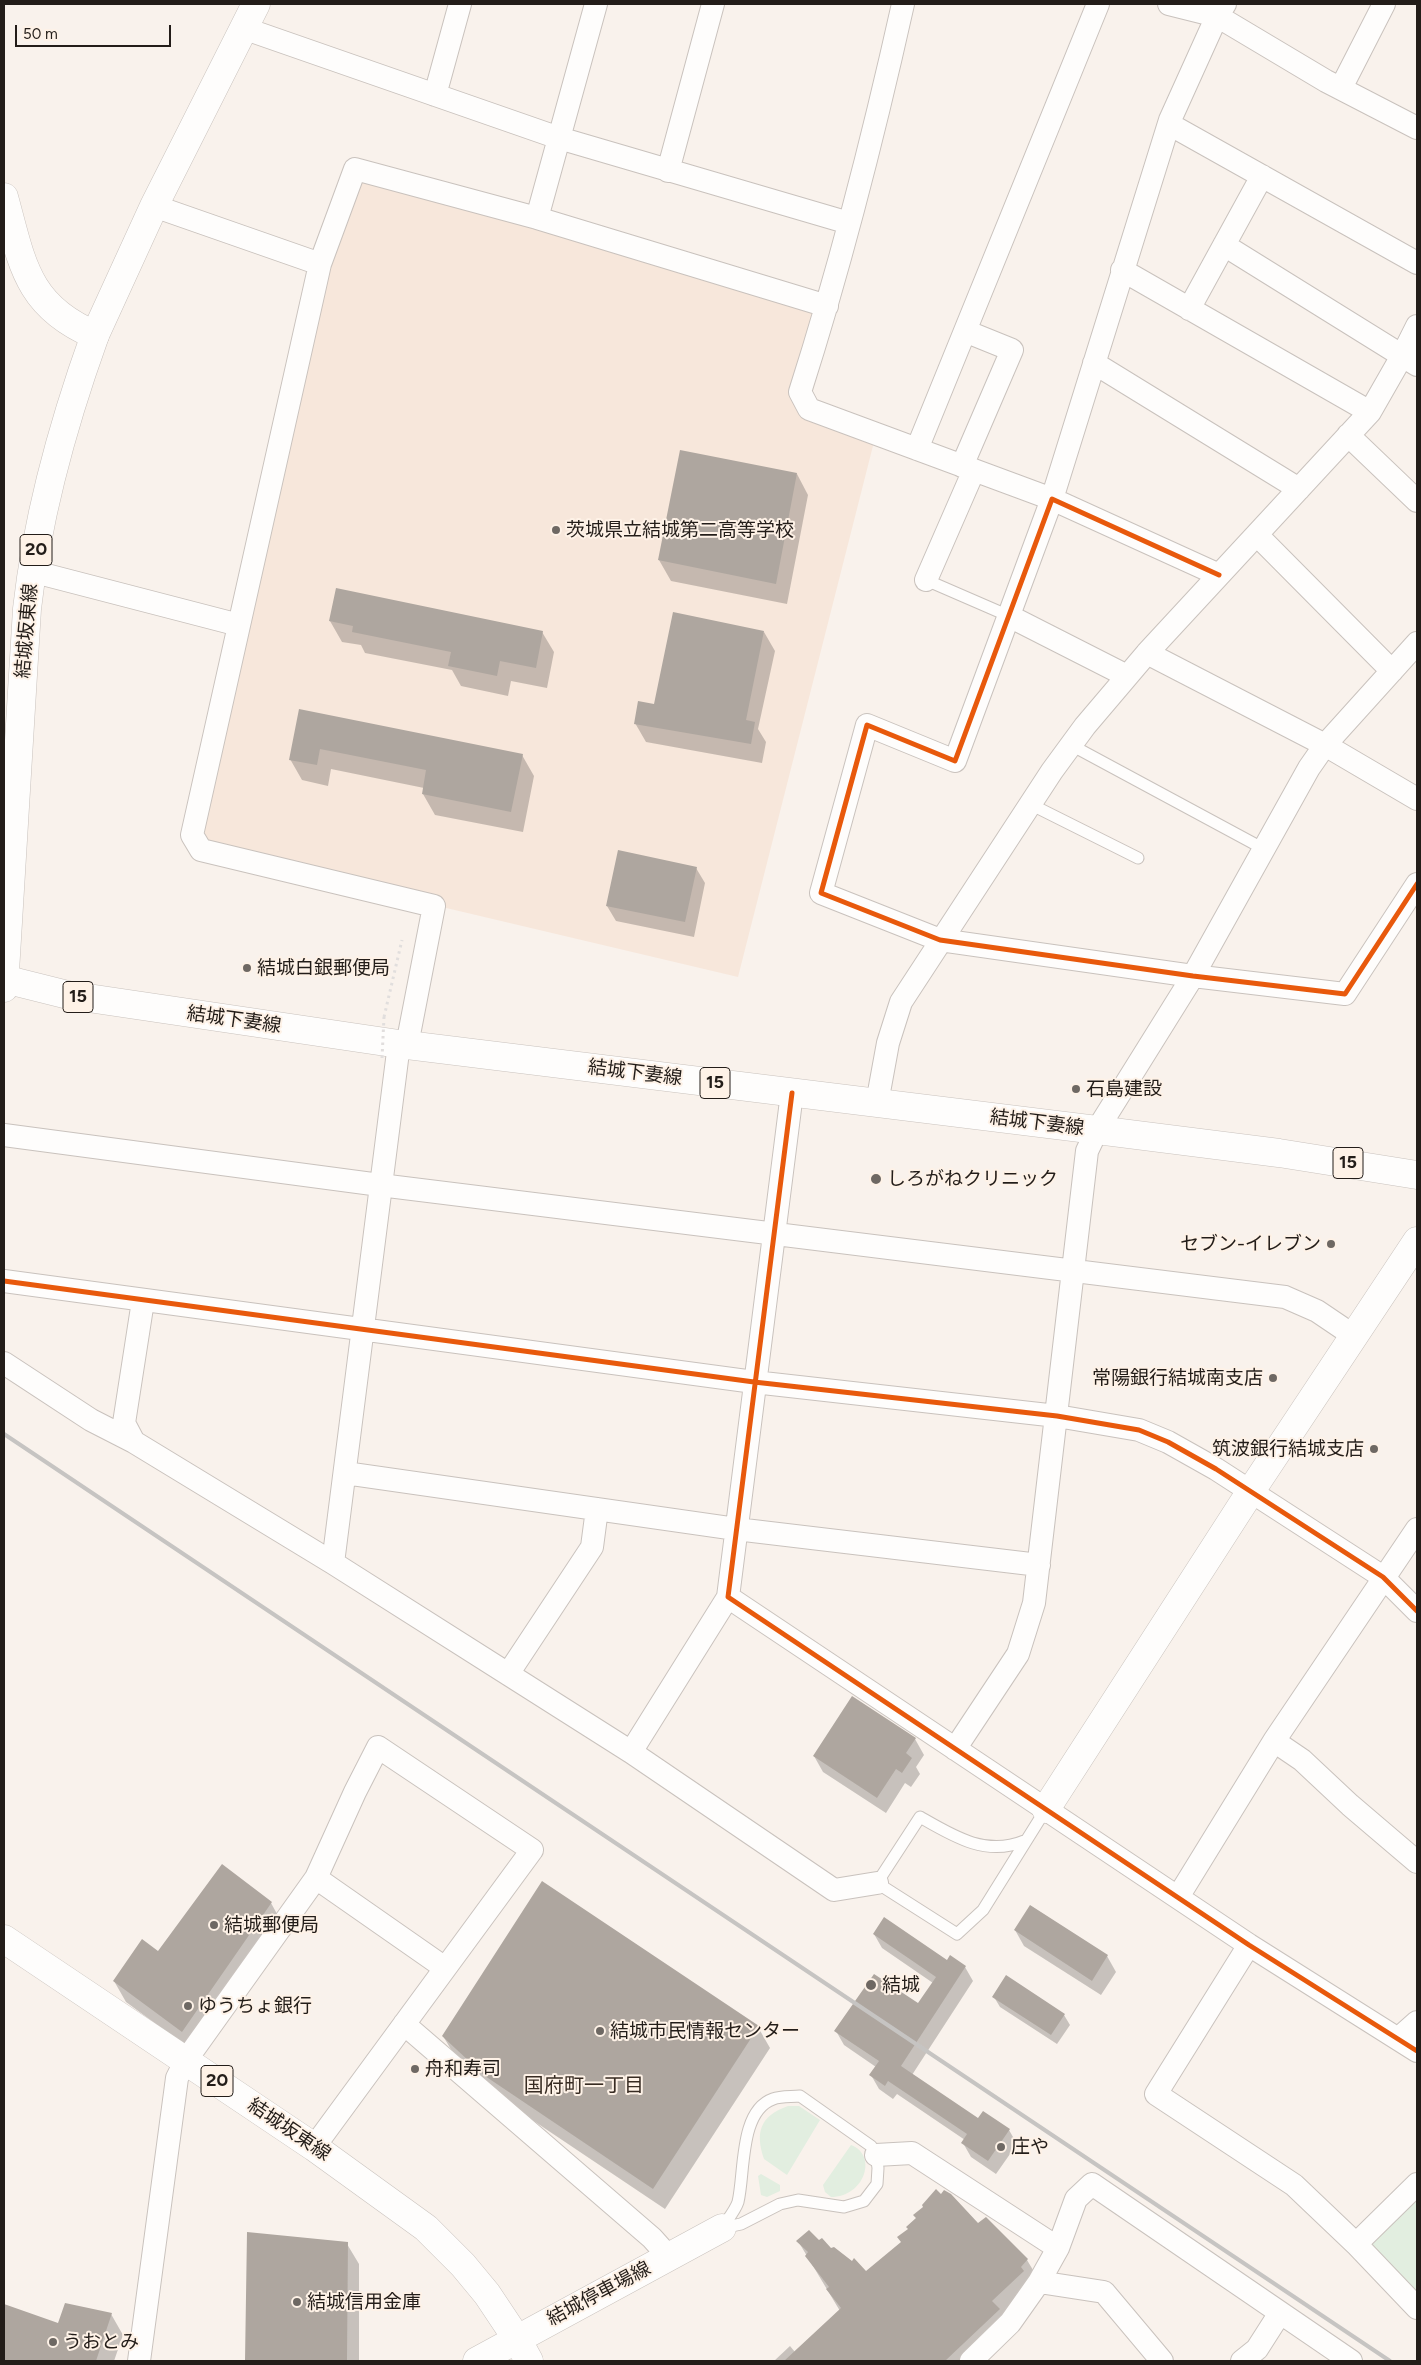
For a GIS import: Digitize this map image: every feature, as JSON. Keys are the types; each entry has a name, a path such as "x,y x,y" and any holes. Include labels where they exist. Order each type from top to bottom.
{"main road":[{"name":"結城坂東線","path":"4,982 10,770 32,571 69,407 95,335 154,206 256,4"},
{"path":"4,197 25,272 34,288 62,317 78,328 95,335"},
{"name":"結城下妻線","path":"4,982 68,996 396,1049 792,1093 1097,1130 1289,1154 1417,1175"},
{"path":"1046,1808 1250,1491 1417,1241"},
{"name":"結城坂東線","path":"4,1939 186,2060 396,2205 447,2247 487,2294 523,2350"},
{"name":"結城停車場線","path":"477,2361 523,2350 669,2257 722,2228"}],"street":[{"path":"435,95 460,4"},
{"path":"537,218 596,4"},
{"path":"668,171 713,4"},
{"path":"903,4 880,105 827,306 800,392 809,409 1052,499 1219,575"},
{"path":"917,449 1098,4"},
{"path":"1169,4 1221,10 1341,88 1417,128"},
{"path":"1341,88 1384,4"},
{"path":"1221,10 1169,124 1052,499 955,761 867,725 821,893 940,940 1193,976 1345,994 1417,884"},
{"path":"243,28 559,138 849,223"},
{"path":"1169,124 1417,263"},
{"path":"333,1563 396,1049 434,906 201,850 192,835 320,264 355,168 537,218 827,306"},
{"path":"1189,309 1262,176"},
{"path":"154,206 320,264"},
{"path":"1224,245 1410,361"},
{"path":"1122,270 1370,412"},
{"path":"877,1104 888,1043 901,1002 1030,804 1071,746 1147,653 1370,412 1410,361 1417,326"},
{"path":"926,580 1012,350 965,331"},
{"path":"1094,363 1299,489"},
{"path":"1348,436 1417,501"},
{"path":"1256,534 1392,671"},
{"path":"32,571 239,625"},
{"path":"1008,616 1128,676"},
{"path":"955,1749 1018,1654 1034,1603 1087,1151 1097,1130 1193,976 1309,768 1325,745 1417,643"},
{"path":"1147,653 1325,745 1417,798"},
{"path":"631,1752 728,1597 792,1093"},
{"path":"4,1135 380,1185 1285,1297 1317,1311 1354,1336"},
{"path":"4,1281 754,1382 1057,1416 1139,1430 1168,1442 1250,1491 1383,1577 1417,1611"},
{"path":"134,1442 124,1423 143,1301"},
{"path":"4,1363 91,1420 134,1442 333,1563 631,1752 834,1890 877,1883"},
{"path":"345,1473 736,1529 1039,1565"},
{"path":"508,1674 592,1547 597,1509"},
{"path":"1178,1897 1274,1741 1383,1577 1417,1530"},
{"path":"728,1597 1249,1945 1417,2051"},
{"path":"1274,1741 1302,1760 1350,1805 1417,1862"},
{"path":"139,2361 177,2078 186,2060 316,1878 355,1792 378,1747 532,1850 314,2147"},
{"path":"316,1878 445,1968"},
{"path":"1249,1945 1156,2094 1294,2185 1356,2244 1417,2308"},
{"path":"1399,2038 1417,2022"},
{"path":"404,2024 652,2238 669,2257"},
{"path":"876,2155 912,2153 1058,2248"},
{"path":"971,2361 1010,2323 1039,2282 1058,2248 1076,2199 1092,2184 1350,2361"},
{"path":"1356,2244 1417,2184"},
{"path":"1039,2282 1104,2292 1162,2361"},
{"path":"1242,2361 1257,2349 1280,2313"}],"lane":[{"path":"926,580 1008,616"},
{"path":"1071,746 1264,849"},
{"path":"1030,804 1138,858"},
{"path":"1024,1842 1008,1848 984,1846 954,1836 920,1817 877,1883 956,1934 983,1910 1046,1808"},
{"path":"800,2096 871,2146 876,2155 878,2168 877,2184 864,2201 844,2207 798,2200 780,2204 741,2224 722,2228 737,2204 749,2128 758,2112 770,2100 800,2096"}],"path":[{"path":"396,1049 384,1018 402,940"}],"shaded area":[{"name":"茨城県立結城第二高等学校","path":"355,169 827,306 800,392 876,434 738,977 201,850 239,625"}],"green space":[{"path":"788,2106 799,2106 820,2120 787,2175 764,2159 760,2133 762,2126 771,2115"},
{"path":"851,2145 859,2150 864,2157 866,2166 864,2175 852,2190 843,2195 831,2197 825,2192 823,2185"},
{"path":"761,2174 780,2185 780,2191 767,2197 761,2195 758,2176"},
{"path":"1417,2188 1417,2308 1356,2244"}],"building":[{"path":"680,450 797,473 776,584 658,560"},
{"path":"336,588 543,631 536,668 500,661 497,676 448,666 451,652 352,632 353,626 329,621"},
{"path":"673,612 764,631 746,720 755,722 751,744 634,724 638,701 654,704"},
{"path":"299,709 523,754 511,812 422,794 426,770 320,749 317,765 289,760"},
{"path":"618,850 697,867 685,922 606,906"},
{"path":"852,1696 916,1738 906,1753 912,1758 902,1773 896,1769 877,1798 813,1756"},
{"path":"222,1864 272,1902 182,2032 113,1981 142,1939 158,1951"},
{"name":"結城市民情報センター","path":"542,1881 759,2026 653,2189 485,2076 442,2036"},
{"path":"1030,1905 1108,1955 1092,1981 1014,1930"},
{"path":"884,1917 947,1960 950,1955 966,1966 901,2066 978,2118 983,2111 1010,2129 988,2161 961,2143 967,2134 888,2081 885,2086 869,2075 879,2061 834,2031 874,1974 918,2003 936,1977 873,1934"},
{"path":"1006,1975 1065,2014 1051,2035 992,1997"},
{"path":"936,2189 941,2194 944,2190 951,2194 978,2223 986,2217 1028,2259 1021,2267 1024,2271 992,2301 1000,2309 945,2361 784,2361 841,2308 826,2289 829,2287 805,2256 808,2252 796,2241 809,2230 819,2240 822,2238 831,2248 834,2247 852,2261 854,2258 866,2271 901,2242 897,2237 908,2229 906,2227 916,2218 913,2215 923,2207 922,2205"},
{"name":"結城信用金庫","path":"247,2232 348,2242 347,2361 245,2361"},
{"name":"うおとみ","path":"65,2303 112,2313 96,2361 4,2361 4,2304 58,2323"}],"railway":[{"path":"4,1434 1390,2361"}],"cycle path":[{"path":"1219,575 1052,499 955,761 867,725 821,893 940,940 1193,976 1345,994 1417,884"},
{"path":"792,1093 728,1597 1249,1945 1417,2051"},
{"path":"4,1281 754,1382 1057,1416 1139,1430 1168,1442 1216,1469 1383,1577 1417,1611"}],"place":[{"name":"茨城県立結城第二高等学校","path":"556,530"},
{"name":"結城白銀郵便局","path":"247,968"},
{"name":"石島建設","path":"1076,1089"},
{"name":"しろがねクリニック","path":"876,1179"},
{"name":"セブン-イレブン","path":"1331,1244"},
{"name":"常陽銀行結城南支店","path":"1273,1378"},
{"name":"筑波銀行結城支店","path":"1374,1449"},
{"name":"結城郵便局","path":"214,1925"},
{"name":"結城","path":"871,1985"},
{"name":"ゆうちょ銀行","path":"188,2006"},
{"name":"結城市民情報センター","path":"600,2031"},
{"name":"舟和寿司","path":"415,2069"},
{"name":"庄や","path":"1001,2147"},
{"name":"結城信用金庫","path":"297,2302"},
{"name":"うおとみ","path":"53,2342"}],"district":[{"name":"国府町一丁目","path":"584,2086"}]}
